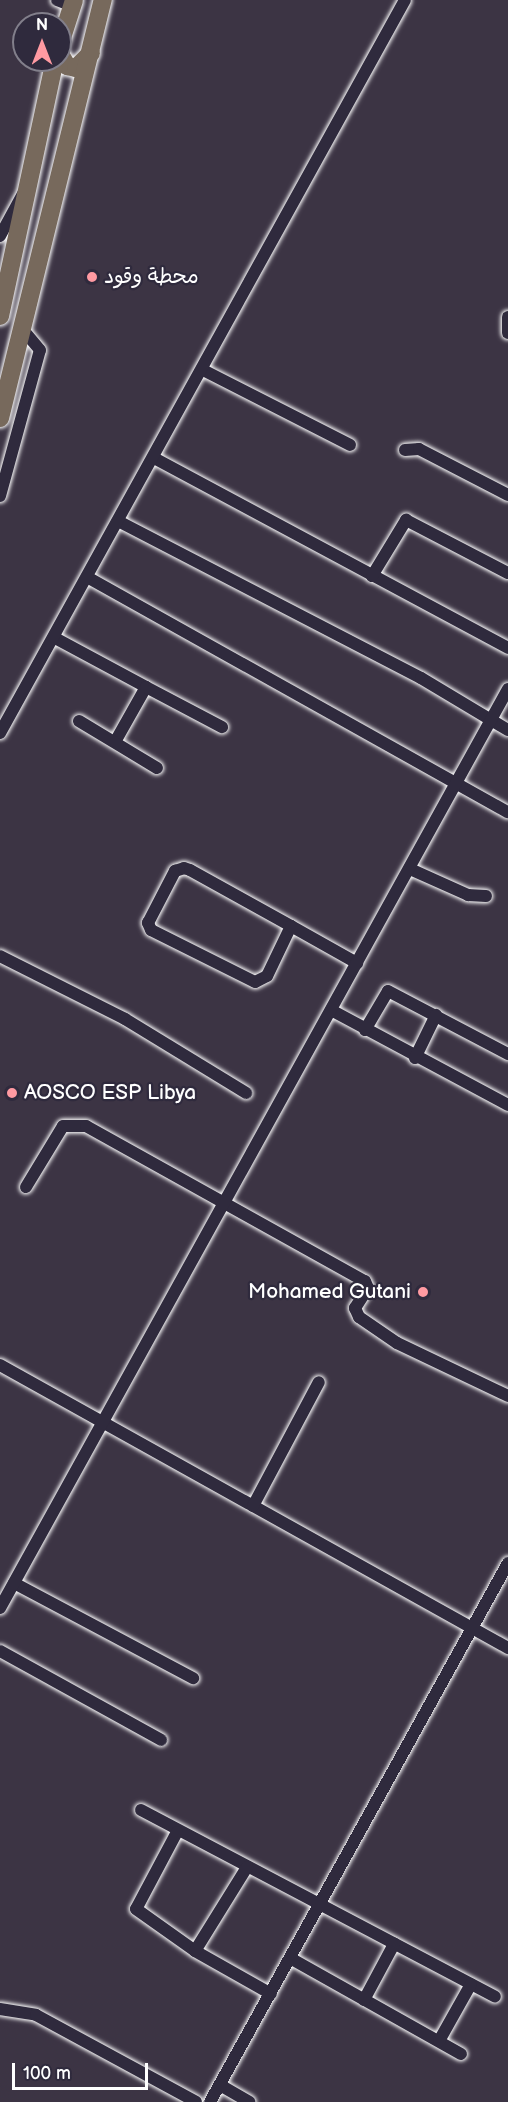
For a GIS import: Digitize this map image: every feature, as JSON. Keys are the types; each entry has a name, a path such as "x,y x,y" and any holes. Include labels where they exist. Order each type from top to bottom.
{"highway":[{"path":"0,418 103,0"},
{"path":"72,67 76,68 91,53"},
{"path":"0,316 42,108 52,72"},
{"path":"42,108 63,96 74,116"}],"street":[{"path":"0,733 55,638 405,0"},
{"path":"0,236 27,189"},
{"path":"508,317 508,333"},
{"path":"0,496 40,350 21,327"},
{"path":"203,370 350,445"},
{"path":"405,450 419,448 508,495"},
{"path":"154,458 508,648"},
{"path":"372,576 406,520 508,573"},
{"path":"118,521 422,678 508,730"},
{"path":"87,578 508,812"},
{"path":"55,638 222,727"},
{"path":"115,742 146,687"},
{"path":"0,1608 508,690"},
{"path":"79,722 157,768"},
{"path":"291,926 267,976 255,982 151,930 148,923 180,868 291,926 357,963"},
{"path":"410,869 468,895 486,896"},
{"path":"0,956 125,1019 246,1093"},
{"path":"364,1030 388,991 508,1054"},
{"path":"331,1010 415,1058 508,1106"},
{"path":"415,1058 436,1015"},
{"path":"26,1187 63,1126 77,1122 225,1199 365,1281 368,1288 355,1308 358,1317 397,1343 508,1395"},
{"path":"0,1365 508,1648"},
{"path":"253,1506 319,1382"},
{"path":"210,2102 321,1906 471,1627 508,1563"},
{"path":"14,1583 193,1678"},
{"path":"0,1651 161,1740"},
{"path":"141,1810 177,1832 495,1997"},
{"path":"177,1832 136,1909 195,1952 271,1994"},
{"path":"195,1952 247,1867"},
{"path":"364,2000 394,1944"},
{"path":"290,1958 461,2054"},
{"path":"439,2041 471,1984"},
{"path":"0,2009 36,2016 196,2102"},
{"path":"220,2085 250,2102"}],"place":[{"name":"محطة وقود","path":"92,277"},
{"name":"AOSCO ESP Libya","path":"12,1093"},
{"name":"Mohamed Gutani","path":"423,1292"}]}
